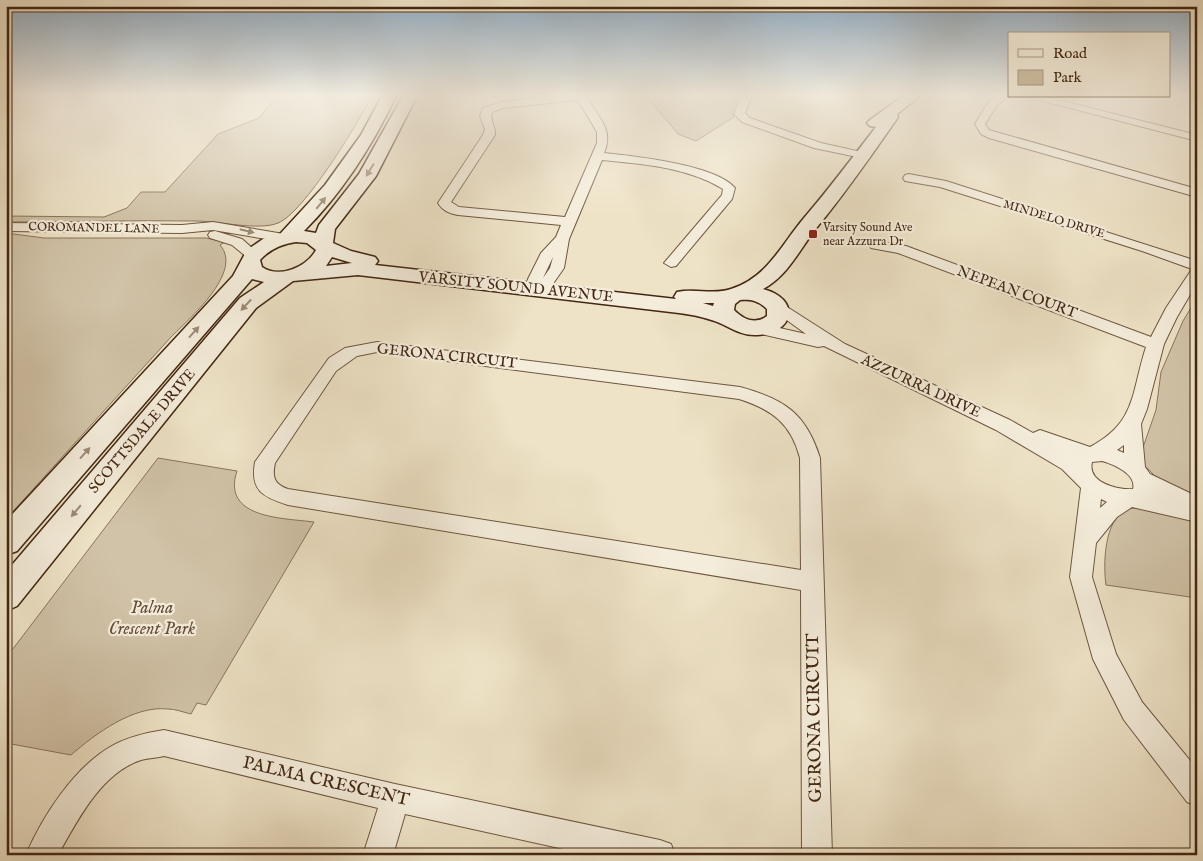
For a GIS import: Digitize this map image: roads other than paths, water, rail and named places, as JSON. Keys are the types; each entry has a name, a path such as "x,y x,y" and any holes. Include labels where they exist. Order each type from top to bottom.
{"main road":[{"path":"251,260 262,246 286,238 312,214 342,177 366,136"},
{"path":"324,245 326,229 367,176 388,136"},
{"path":"734,295 756,294 775,304 780,314 773,323 758,328 748,327 730,320 723,310 725,301 734,295 759,283 785,260 810,223 825,208 853,153 871,136"},
{"name":"VARSITY SOUND AVENUE","path":"286,238 307,237 345,256 367,261 541,283 702,310 730,320"},
{"name":"SCOTTSDALE DRIVE","path":"6,596 248,303 292,275 319,263 324,256 324,245"},
{"name":"VARSITY SOUND AVENUE","path":"251,260 254,272 262,276 358,269 681,296 734,295"},
{"name":"SCOTTSDALE DRIVE","path":"6,542 242,279 251,260"},
{"path":"775,304 785,260"}],"street":[{"path":"488,136 444,203 451,209 458,211 570,222"},
{"path":"541,283 561,255 562,239 603,143 603,136"},
{"path":"792,136 818,146 853,153"},
{"path":"994,136 1175,186 1197,194"},
{"path":"596,156 664,163 718,181 729,188 728,196 671,262"},
{"name":"MINDELO DRIVE","path":"909,178 942,184 1147,248 1197,266"},
{"path":"1175,186 1197,188"},
{"name":"COROMANDEL LANE","path":"6,227 182,229 213,226 286,238"},
{"name":"COROMANDEL LANE","path":"182,229 228,238 237,242 251,260"},
{"name":"NEPEAN COURT","path":"876,245 901,250 1156,345"},
{"path":"1197,272 1175,302 1156,345 1143,383 1141,405 1132,425 1110,447 1091,454 1080,464 1088,481 1086,538 1081,577 1105,659 1133,711 1197,792"},
{"name":"AZZURRA DRIVE","path":"775,304 838,348 1003,425 1069,464 1088,481 1109,495 1197,514"},
{"name":"AZZURRA DRIVE","path":"758,328 838,348"},
{"name":"GERONA CIRCUIT","path":"814,582 288,497 275,493 266,486 262,475 265,462 330,367 342,356 361,348 377,348 486,360 740,393 773,405 789,417 800,429 810,458 814,582 817,855"},
{"name":"AZZURRA DRIVE","path":"1003,425 1091,454 1110,456 1180,499 1197,504"},
{"path":"1086,538 1110,511 1144,492 1139,474 1132,425"},
{"name":"PALMA CRESCENT","path":"41,855 87,783 110,762 138,748 164,743 396,798 660,855"},
{"path":"378,855 396,798"}],"place":[{"name":"Varsity Sound Ave near Azzurra Dr","path":"813,234"}],"park label":[{"name":"Palma Crescent Park","path":"152,618"}]}
